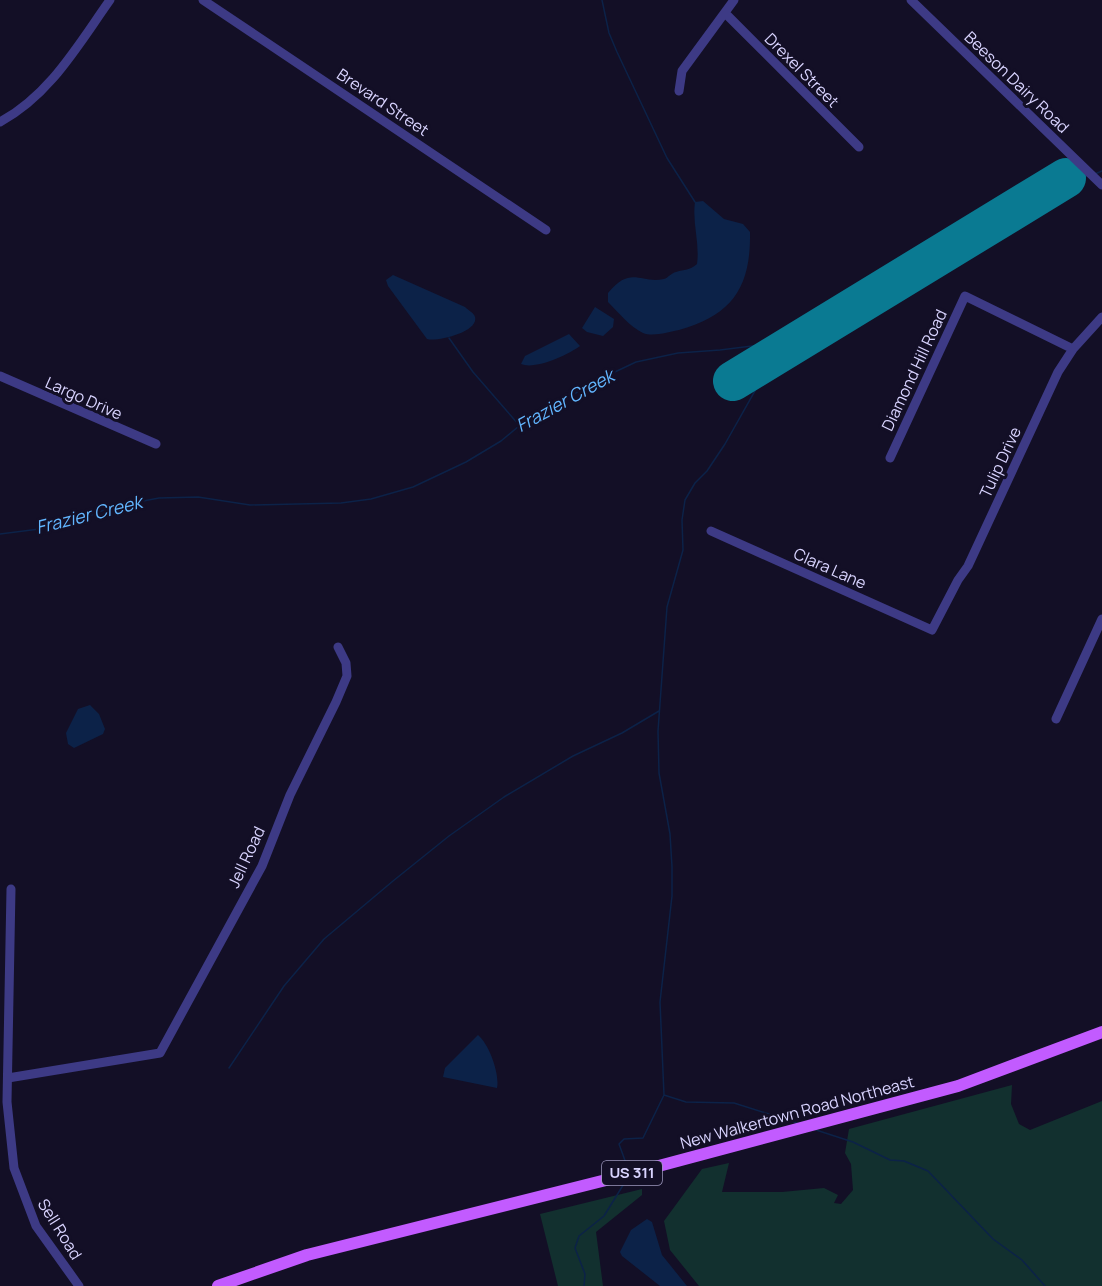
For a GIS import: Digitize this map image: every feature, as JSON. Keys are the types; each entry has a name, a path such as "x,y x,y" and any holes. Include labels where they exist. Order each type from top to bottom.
{"main road":[{"name":"New Walkertown Road Northeast","path":"218,1286 255,1271 325,1250 610,1179 957,1086 1102,1032"}],"street":[{"path":"0,122 21,111 49,86 110,0"},
{"name":"Brevard Street","path":"203,0 546,230"},
{"path":"679,91 682,71 734,0"},
{"name":"Beeson Dairy Road","path":"911,0 1102,185"},
{"name":"Drexel Street","path":"725,13 859,147"},
{"name":"Diamond Hill Road","path":"890,458 965,296 1073,349"},
{"name":"Tulip Drive","path":"934,626 957,580 968,566 1058,372 1073,349 1102,317"},
{"name":"Largo Drive","path":"0,376 156,444"},
{"name":"Clara Lane","path":"711,531 932,630 934,626"},
{"path":"1056,719 1102,619"},
{"name":"Jell Road","path":"8,1078 160,1053 262,866 290,795 347,676 346,663 338,647"},
{"name":"Sell Road","path":"11,889 7,985 10,1145 20,1188 36,1226 80,1286"}],"green space":[{"path":"1012,1085 1011,1104 1019,1124 1030,1130 1102,1101 1102,1286 699,1286 670,1250 664,1221 702,1169 729,1163 722,1192 782,1192 824,1188 838,1195 834,1203 841,1204 853,1190 851,1164 845,1153 849,1129"},
{"path":"642,1189 642,1195 596,1232 603,1286 558,1286 540,1214"}],"water":[{"path":"703,201 724,219 743,224 750,232 747,269 742,284 725,307 697,324 656,334 643,333 608,302 608,293 623,280 629,278 664,279 697,264 695,202"},
{"path":"393,275 465,307 475,317 471,327 456,335 427,339 388,286 386,280"},
{"path":"595,307 614,319 613,327 603,336 587,332 582,328"},
{"path":"569,334 580,346 543,363 521,364 525,356"},
{"path":"90,705 99,714 105,729 103,734 74,748 68,744 66,733 78,709"},
{"path":"478,1035 493,1060 497,1075 497,1088 443,1077 445,1068"},
{"path":"647,1219 652,1222 662,1255 687,1286 660,1286 622,1256 620,1252 631,1230"}],"waterway":[{"path":"602,0 609,33 617,52 667,158 695,202"},
{"name":"Frazier Creek","path":"1095,174 1102,171"},
{"name":"Frazier Creek","path":"0,534 63,526 112,507 159,498 198,497 250,505 341,503 371,499 413,487 466,462 501,441 519,426 600,379 636,362 678,353 783,342 827,327 890,296 935,268 969,239 1035,191 1087,176"},
{"path":"449,338 473,372 519,425"},
{"path":"627,1166 619,1144 624,1139 643,1138 664,1095 660,1002 672,896 672,867 670,834 659,773 658,731 667,607 683,550 682,520 685,500 725,444 782,343"},
{"path":"229,1068 284,986 324,939 393,881 449,836 504,797 573,756 622,733 659,711"},
{"path":"664,1095 686,1102 734,1103 797,1123"},
{"path":"816,1130 853,1142 890,1160 904,1161 928,1171 993,1239 1022,1260 1045,1286"},
{"path":"584,1286 585,1274 575,1248 579,1236 604,1216 625,1182"}],"runway":[{"path":"733,381 1066,178"}]}
